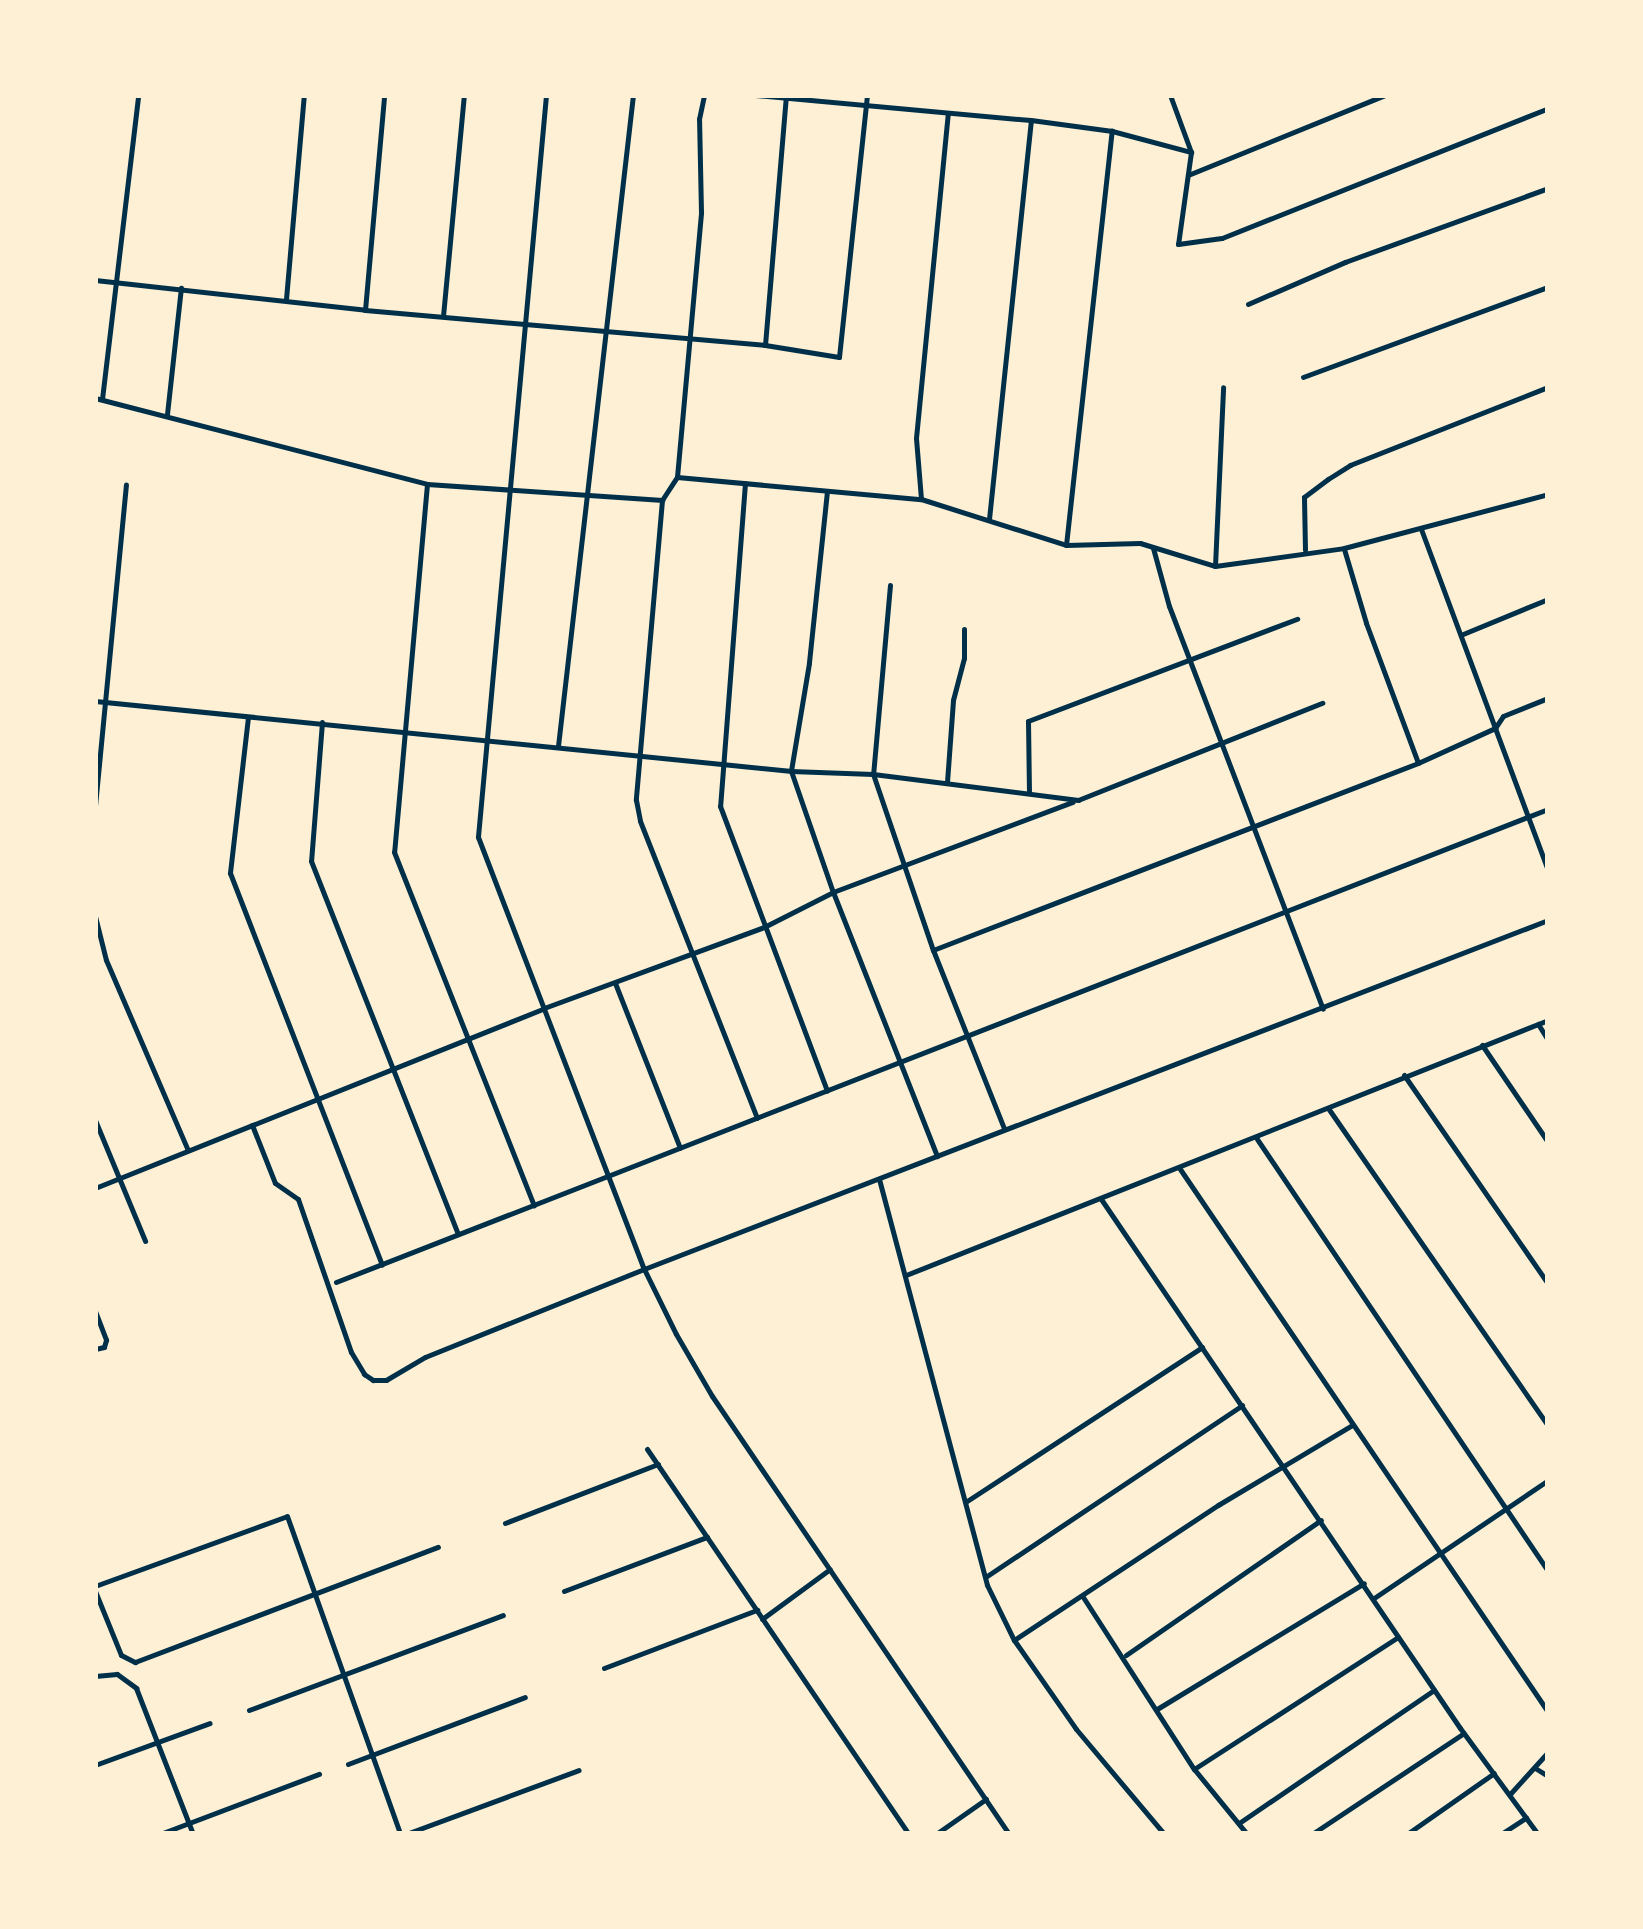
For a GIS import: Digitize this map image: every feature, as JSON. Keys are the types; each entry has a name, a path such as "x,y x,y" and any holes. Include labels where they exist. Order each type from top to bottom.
{"street":[{"path":"138,95 117,282 98,399 427,484 662,500"},
{"path":"286,299 304,95"},
{"path":"365,310 384,95"},
{"path":"443,316 464,95"},
{"path":"546,95 478,837 644,1270 712,1396 1009,1834"},
{"path":"558,746 633,95"},
{"path":"704,95 698,118 701,212 677,477 662,500 639,753 640,821 757,1118"},
{"path":"755,95 1031,120 1112,132 1191,152"},
{"path":"95,280 365,310 765,345 839,356 866,95"},
{"path":"1170,95 1191,152 1178,244 1222,238 1548,108"},
{"path":"1188,175 1384,95"},
{"path":"765,345 786,98"},
{"path":"922,499 917,420 948,114"},
{"path":"988,518 1031,120"},
{"path":"1066,544 1112,132"},
{"path":"1248,304 1345,262 1548,188"},
{"path":"1303,377 1548,287"},
{"path":"167,414 182,288"},
{"path":"1215,566 1223,386"},
{"path":"1305,551 1304,497 1350,465 1548,386"},
{"path":"677,477 922,499 1066,544 1140,544 1215,566 1344,548 1548,494"},
{"path":"745,483 720,762 724,826 826,1090"},
{"path":"95,806 126,484"},
{"path":"427,484 394,852 534,1205"},
{"path":"827,490 810,663 792,771 832,892 937,1156"},
{"path":"1422,529 1464,634 1526,818 1548,870"},
{"path":"1153,548 1189,656 1323,1009"},
{"path":"1344,548 1418,763"},
{"path":"890,584 873,774 933,950 1004,1128"},
{"path":"1464,634 1548,599"},
{"path":"1029,793 1028,721 1189,656 1298,618"},
{"path":"947,782 952,700 964,658 964,629"},
{"path":"933,950 1254,830 1418,763 1495,728 1503,716 1548,698"},
{"path":"95,701 792,771 873,774 1078,800"},
{"path":"95,1188 544,1008 764,927 832,892 1322,703"},
{"path":"248,716 230,873 382,1264"},
{"path":"322,722 312,860 458,1234"},
{"path":"336,1282 1548,809"},
{"path":"95,916 106,960 188,1150"},
{"path":"252,1125 275,1182 298,1199 338,1322 364,1374 373,1380 386,1380 426,1357 644,1270 1547,919"},
{"path":"615,982 680,1148"},
{"path":"906,1276 1548,1020"},
{"path":"1538,1024 1548,1040"},
{"path":"1482,1046 1548,1142"},
{"path":"1404,1075 1548,1284"},
{"path":"1328,1108 1548,1426"},
{"path":"95,1120 145,1242"},
{"path":"1257,1139 1548,1571"},
{"path":"1180,1169 1548,1712"},
{"path":"879,1179 986,1576 1014,1640 1076,1729 1160,1833"},
{"path":"1101,1199 1434,1690 1538,1834"},
{"path":"95,1311 106,1340 104,1347 95,1350"},
{"path":"966,1501 1202,1347"},
{"path":"986,1576 1242,1405"},
{"path":"1014,1640 1218,1505 1352,1425"},
{"path":"647,1448 908,1834"},
{"path":"505,1523 658,1464"},
{"path":"1374,1598 1548,1480"},
{"path":"438,1547 314,1594 135,1662 121,1656 95,1589 287,1516 314,1594 372,1755 403,1834 579,1770"},
{"path":"1124,1655 1321,1520"},
{"path":"564,1591 707,1537"},
{"path":"762,1619 830,1569"},
{"path":"1158,1709 1364,1583"},
{"path":"1083,1597 1194,1769 1248,1834"},
{"path":"604,1668 757,1610"},
{"path":"248,1710 503,1615"},
{"path":"1194,1769 1399,1637"},
{"path":"95,1676 117,1674 136,1688 193,1834"},
{"path":"1239,1823 1434,1690"},
{"path":"348,1764 525,1697"},
{"path":"95,1765 210,1723"},
{"path":"1312,1834 1464,1733"},
{"path":"1510,1794 1548,1752"},
{"path":"1535,1768 1548,1776"},
{"path":"1407,1834 1494,1773"},
{"path":"160,1834 319,1774"},
{"path":"936,1834 986,1799"},
{"path":"1501,1834 1526,1818"}]}
